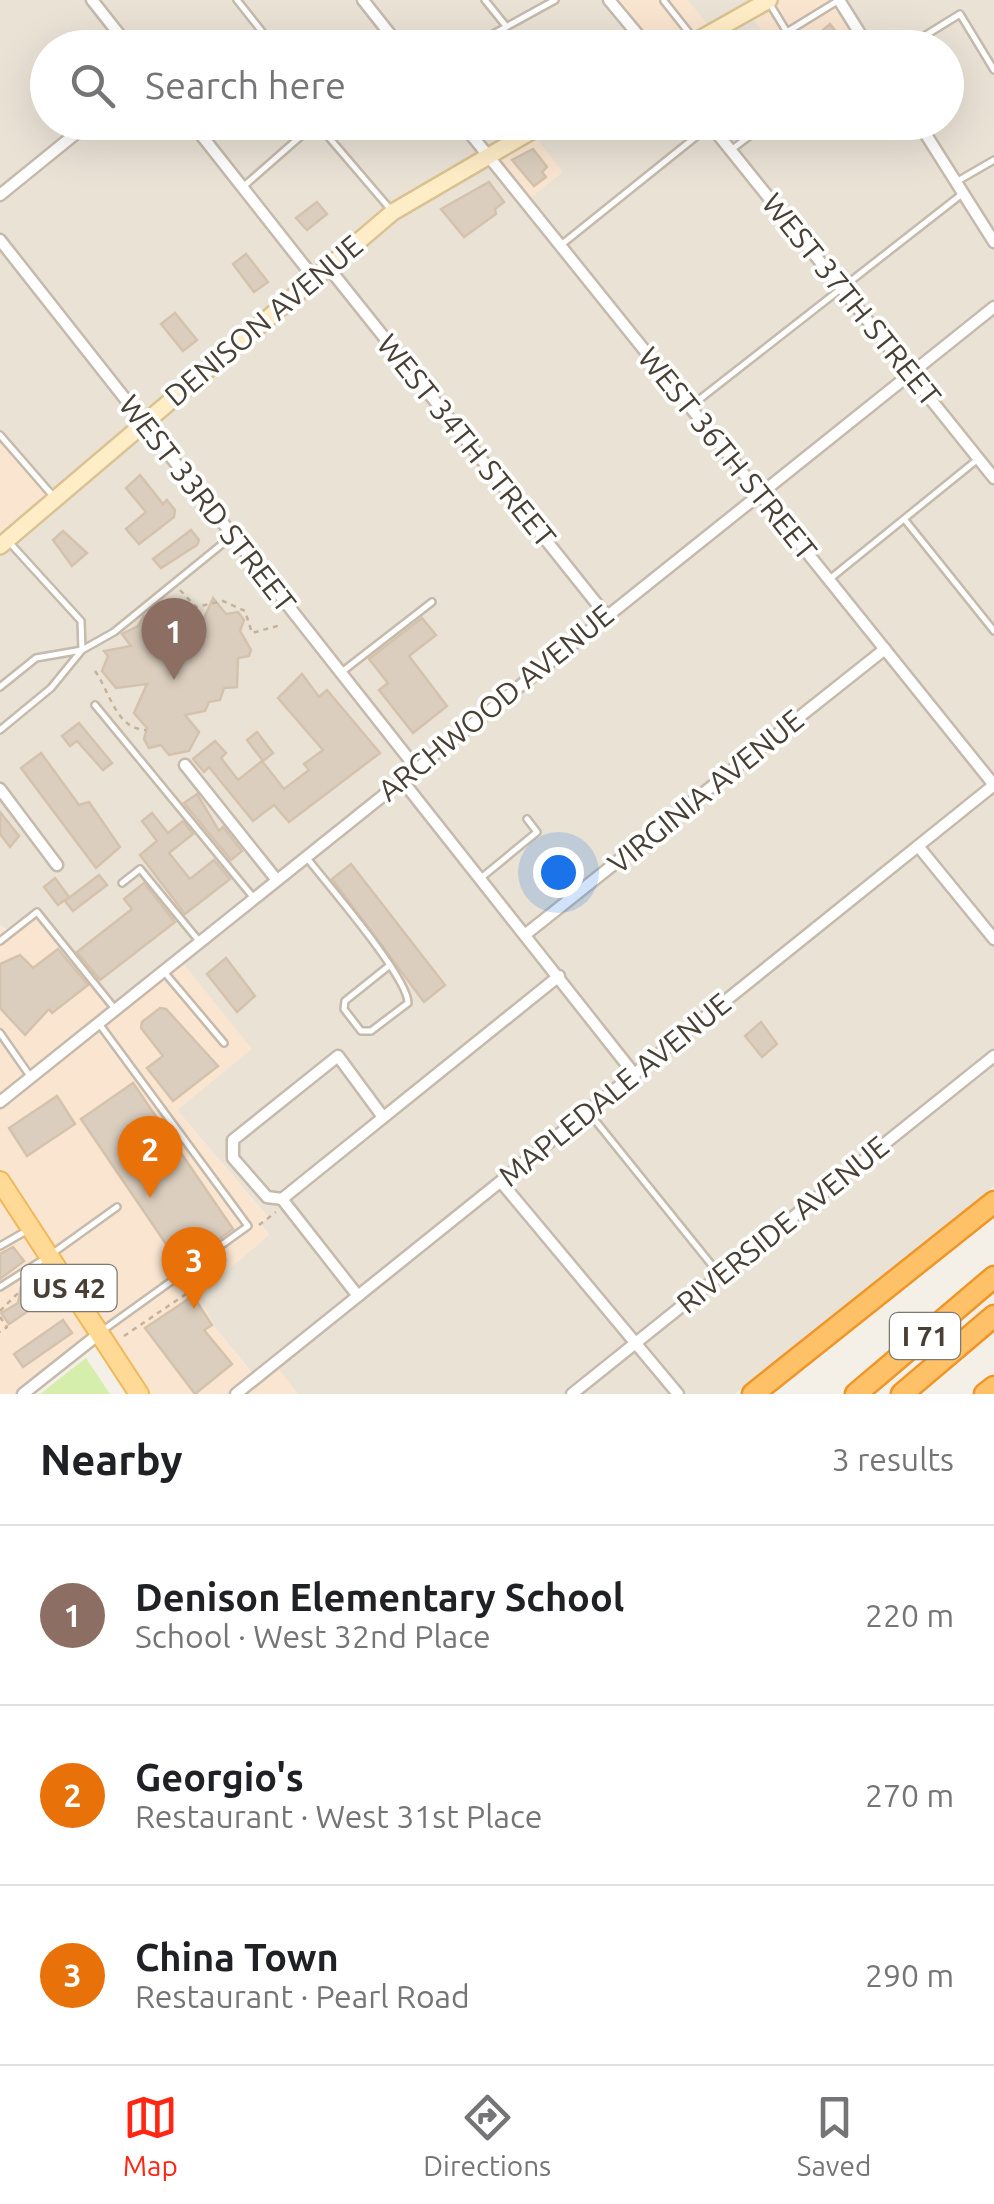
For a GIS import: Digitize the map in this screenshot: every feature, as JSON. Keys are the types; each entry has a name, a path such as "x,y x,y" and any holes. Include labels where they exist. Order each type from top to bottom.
{"highway":[{"path":"753,1394 994,1202"},
{"name":"I 71","path":"856,1394 994,1278"},
{"path":"775,1394 890,1286"},
{"name":"I 71","path":"902,1394 994,1316"},
{"path":"986,1394 994,1388"}],"main road":[{"path":"715,30 768,0"},
{"name":"DENISON AVENUE","path":"4,543 393,212 516,140"},
{"name":"US 42","path":"0,1181 7,1205 30,1228 139,1394"}],"street":[{"path":"92,0 116,30"},
{"path":"363,0 387,30"},
{"path":"610,0 634,30"},
{"path":"839,0 857,30"},
{"path":"0,195 68,140"},
{"path":"206,140 314,278"},
{"name":"WEST 36TH STREET","path":"475,140 994,785"},
{"name":"WEST 37TH STREET","path":"723,140 994,478"},
{"path":"929,140 994,242"},
{"name":"WEST 33RD STREET","path":"0,240 416,768"},
{"name":"WEST 34TH STREET","path":"328,267 605,614"},
{"name":"ARCHWOOD AVENUE","path":"0,1102 994,306"},
{"name":"VIRGINIA AVENUE","path":"526,934 885,649"},
{"path":"185,765 276,879"},
{"path":"401,780 635,1075"},
{"name":"MAPLEDALE AVENUE","path":"236,1394 590,1114 994,785"},
{"path":"0,789 57,865"},
{"path":"918,846 994,940"},
{"path":"282,1199 558,976"},
{"path":"358,1296 282,1199 268,1197 232,1158 233,1140 338,1056 383,1116"},
{"name":"RIVERSIDE AVENUE","path":"572,1394 994,1056"},
{"path":"501,1182 678,1394"},
{"path":"23,1394 100,1332"}],"lane":[{"path":"237,0 261,30"},
{"path":"486,0 506,26"},
{"path":"499,30 554,0"},
{"path":"768,0 786,30"},
{"path":"790,30 839,0"},
{"path":"664,1 682,30"},
{"path":"934,30 960,14 994,70"},
{"path":"243,186 296,140"},
{"path":"331,140 393,212"},
{"path":"559,247 689,140"},
{"path":"731,150 744,140"},
{"path":"688,408 841,288 994,160"},
{"path":"0,435 55,498"},
{"path":"829,580 979,459"},
{"path":"904,519 994,630"},
{"path":"0,687 36,658 82,650 114,632 232,536"},
{"path":"0,730 51,688 82,650 81,621 4,543"},
{"path":"341,673 432,602"},
{"path":"95,705 253,898"},
{"path":"481,878 537,832 527,819"},
{"path":"306,856 390,965 408,992 408,1003 371,1031 361,1031 344,1009 345,1001 390,965"},
{"path":"122,883 140,869 199,941"},
{"path":"0,941 37,912 115,1009"},
{"path":"163,970 224,1043"},
{"path":"98,1023 248,1226 100,1332"},
{"path":"0,1033 31,1077"},
{"path":"590,1114 721,1276"},
{"path":"0,1287 116,1208"},
{"path":"0,1246 30,1228"}],"path":[{"path":"179,589 196,607 223,602 245,611 252,633 281,625"},
{"path":"96,671 123,721 134,730 146,730"},
{"path":"250,1232 277,1211"},
{"path":"0,1332 8,1327 0,1314 18,1293 48,1280"},
{"path":"124,1336 186,1294 179,1282"}],"shaded area":[{"path":"0,0 994,0 994,1186 735,1394 298,1394 274,1364 256,1378 215,1327 198,1295 269,1235 261,1224 268,1217 177,1110 251,1049 115,1009 0,925"},
{"path":"609,0 688,0 712,30 635,30"},
{"path":"769,0 839,0 856,30 761,30 747,12"},
{"path":"516,140 537,140 563,172 524,203 487,156"},
{"path":"0,430 55,499 0,546"},
{"path":"37,912 115,1008 179,958 252,1049 177,1110 268,1218 261,1224 269,1235 198,1295 215,1327 255,1378 274,1363 298,1394 139,1394 100,1333 23,1394 0,1394 0,925 8,934"}],"green space":[{"path":"86,1358 110,1394 40,1394"}],"building":[{"path":"533,149 547,167 542,172 546,177 534,186 512,160"},
{"path":"489,182 504,202 495,209 496,214 464,237 441,209"},
{"path":"317,202 327,214 307,230 296,218"},
{"path":"246,254 268,282 254,292 233,264"},
{"path":"175,313 197,340 183,351 161,324"},
{"path":"140,475 163,504 167,500 175,510 174,517 139,544 126,529 146,512 126,488"},
{"path":"191,530 199,540 197,545 161,568 153,559"},
{"path":"63,531 87,553 72,566 53,540"},
{"path":"213,598 226,614 238,612 244,620 240,631 251,650 249,656 238,658 237,687 224,688 220,700 209,702 205,711 185,715 199,732 189,751 169,755 161,745 149,748 144,739 147,728 134,713 147,684 116,688 102,671 108,656 104,651 131,646 122,634 138,626 144,616 159,614 170,628 176,611 187,609 201,625"},
{"path":"422,618 436,635 409,656 447,706 413,733 379,690 388,683 369,659"},
{"path":"302,674 319,697 327,690 380,753 289,822 274,805 253,821 209,767 204,772 193,759 215,741 226,753 221,758 238,780 262,761 284,789 309,770 304,764 323,750 278,698"},
{"path":"79,723 112,763 103,770 77,741 70,746 62,736"},
{"path":"257,732 273,753 263,761 247,740"},
{"path":"41,753 79,805 89,802 120,847 96,868 21,768"},
{"path":"197,794 219,831 223,827 242,851 231,860 184,803"},
{"path":"0,812 19,836 10,847 0,834"},
{"path":"152,813 168,833 183,821 193,834 169,853 190,879 214,860 230,879 185,914 140,855 157,841 142,821"},
{"path":"351,864 445,985 424,1002 332,879"},
{"path":"99,875 107,885 73,911 65,901"},
{"path":"55,878 69,897 58,905 44,887"},
{"path":"144,883 175,922 100,980 77,952 132,909 124,899"},
{"path":"58,949 88,985 52,1013 49,1009 25,1035 0,1008 0,964 20,955 33,968"},
{"path":"226,958 255,996 237,1012 207,974"},
{"path":"160,1008 166,1009 218,1066 173,1101 147,1068 163,1056 141,1028 142,1022"},
{"path":"761,1022 777,1044 762,1057 745,1036"},
{"path":"133,1083 233,1229 181,1266 81,1119"},
{"path":"57,1096 75,1124 27,1156 9,1128"},
{"path":"13,1247 24,1261 0,1279 0,1254"},
{"path":"21,1287 31,1294 36,1291 44,1300 9,1324 1,1313 18,1303"},
{"path":"193,1296 212,1325 204,1330 232,1364 195,1394 145,1328"},
{"path":"63,1320 72,1333 23,1367 14,1354"}],"place":[{"name":"Denison Elementary School","path":"174,680"},
{"name":"Georgio's","path":"150,1198"},
{"name":"China Town","path":"194,1309"}]}
